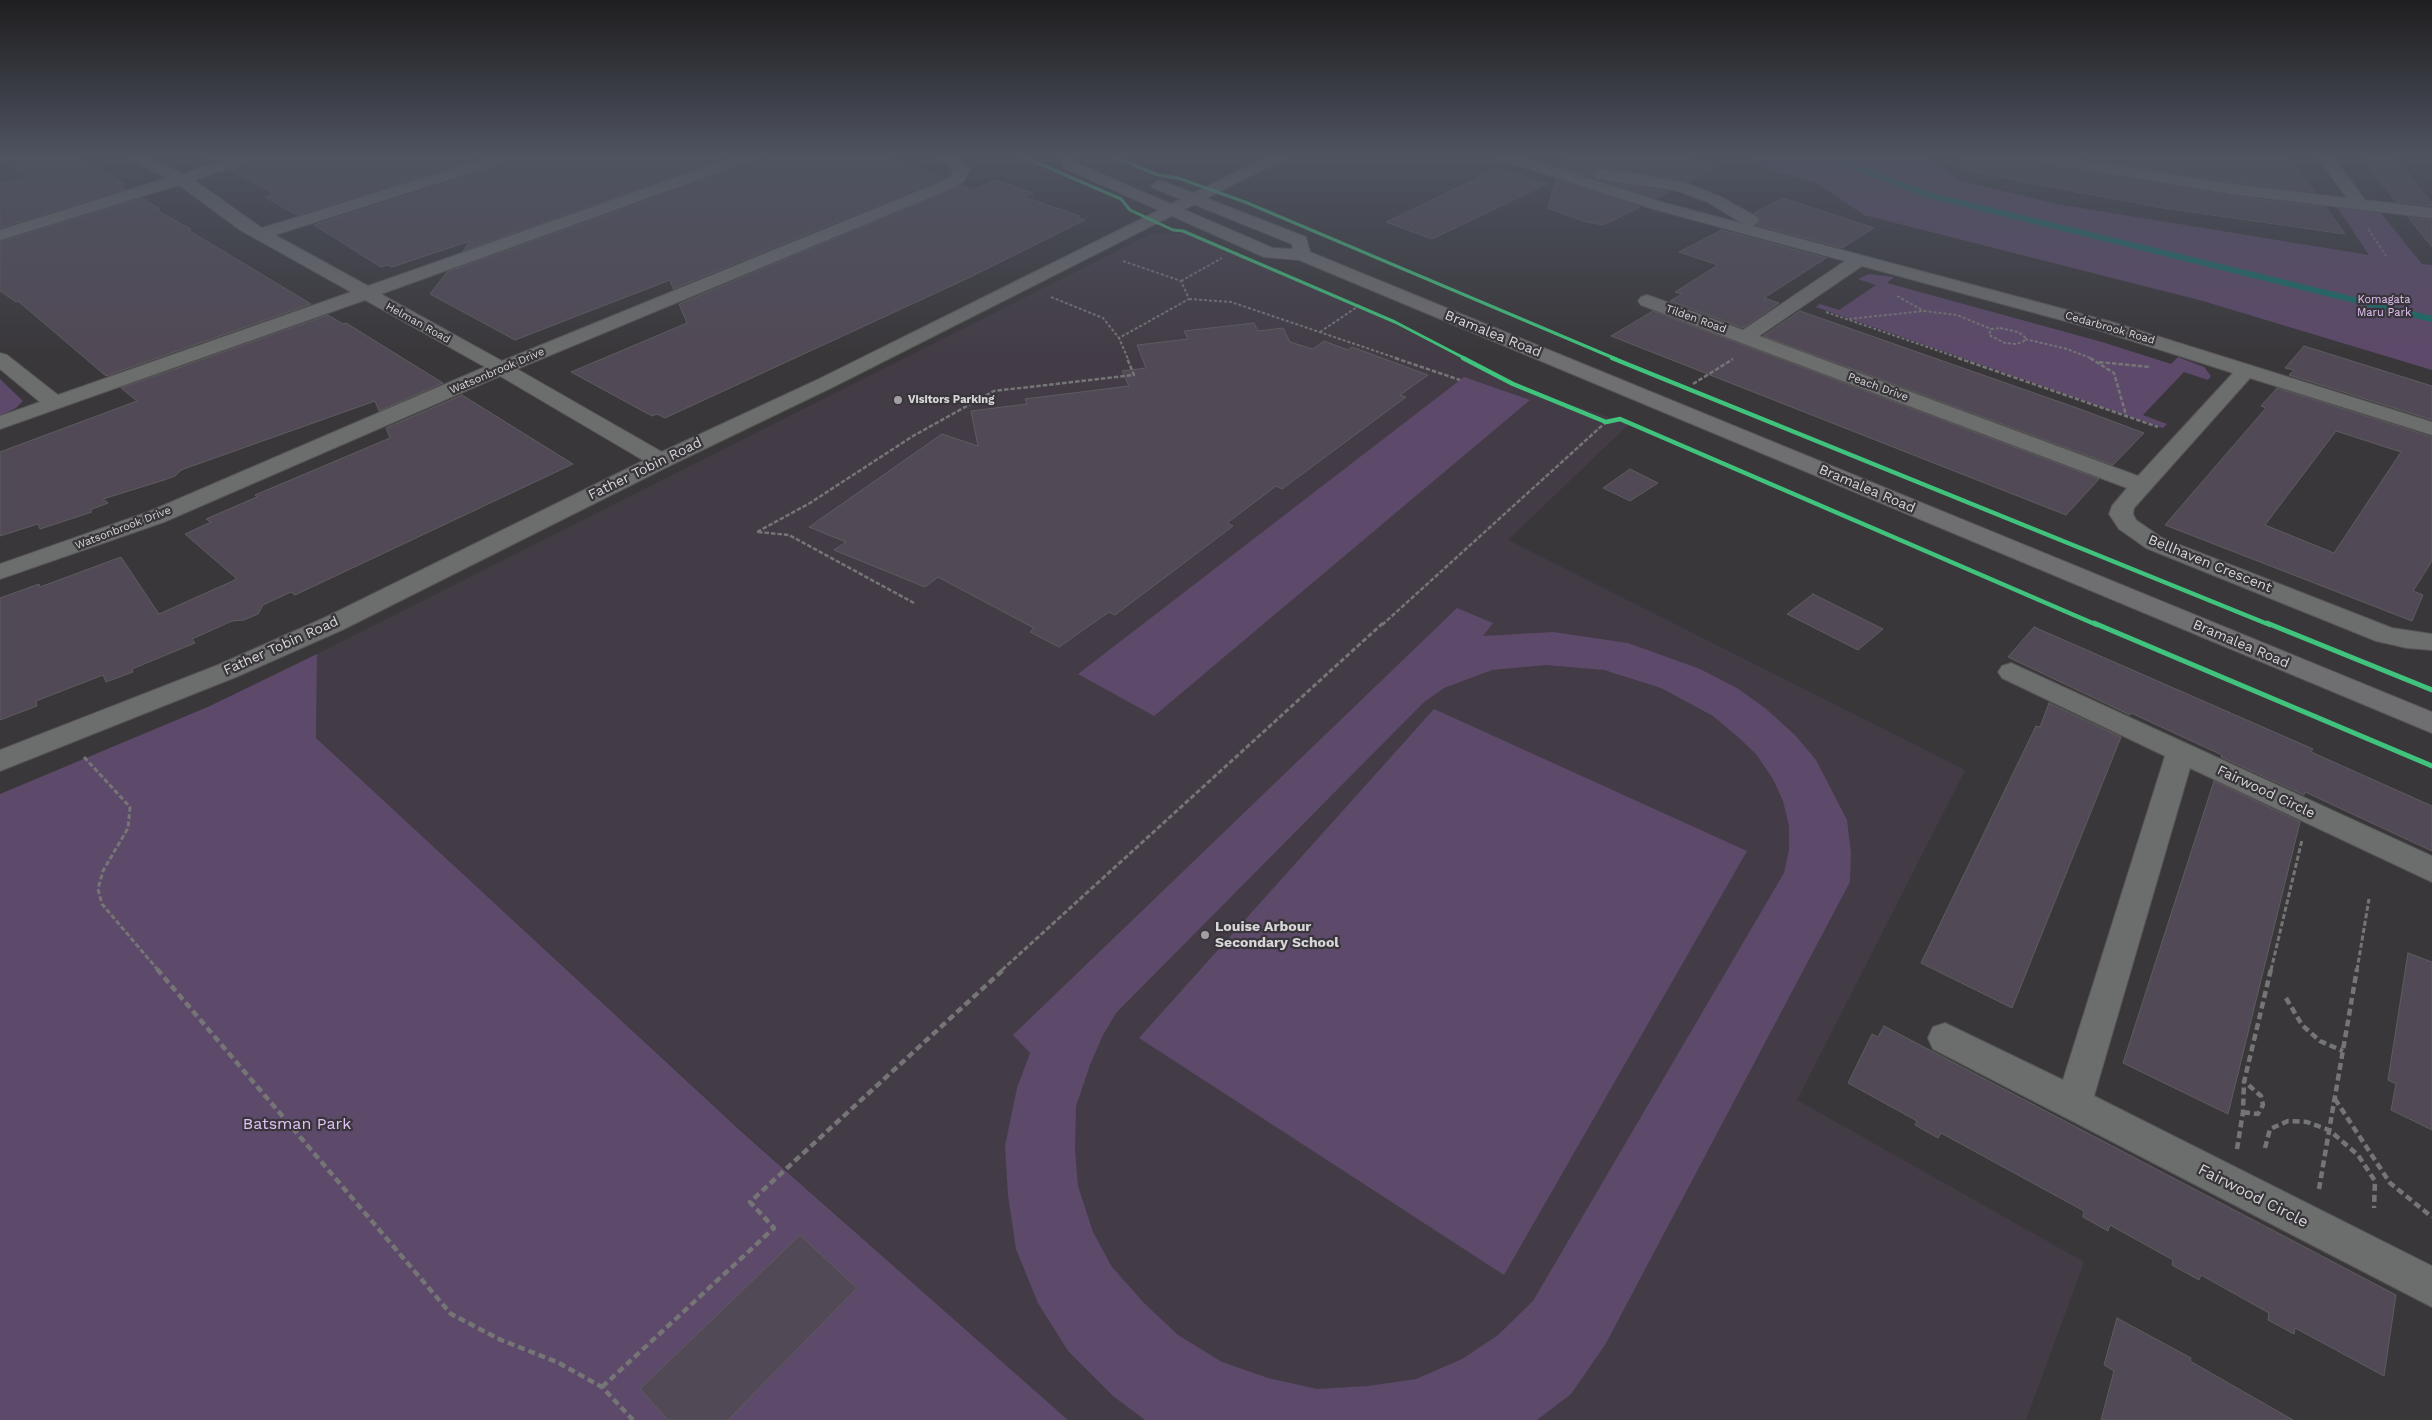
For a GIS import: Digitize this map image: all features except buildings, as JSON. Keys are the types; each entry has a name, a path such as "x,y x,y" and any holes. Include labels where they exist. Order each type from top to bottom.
{"main road":[{"name":"Bramalea Road","path":"1198,221 1270,253 1302,255 2432,723"},
{"name":"Bramalea Road","path":"1250,221 1300,241 1302,255"}],"street":[{"path":"0,235 44,221"},
{"name":"Helman Road","path":"239,221 501,368 661,461"},
{"path":"261,234 301,221"},
{"path":"0,422 56,404 568,221"},
{"name":"Watsonbrook Drive","path":"0,572 156,517 501,368 858,221"},
{"name":"Father Tobin Road","path":"0,761 277,650 661,461 826,383 1149,221"},
{"name":"Cedarbrook Road","path":"1716,221 2105,326 2432,429"},
{"name":"Cedarbrook Road","path":"1752,221 1785,240"},
{"path":"1745,337 1859,260"},
{"name":"Tilden Road","path":"1647,301 1745,337"},
{"name":"Peach Drive","path":"1745,337 2140,484"},
{"path":"0,359 56,404"},
{"name":"Bellhaven Crescent","path":"2247,370 2140,484 2123,506 2122,514 2127,524 2154,543 2385,635 2407,640 2432,642"},
{"name":"Fairwood Circle","path":"2011,672 2432,870"},
{"path":"2074,1104 2180,752"},
{"name":"Fairwood Circle","path":"1945,1038 2432,1287"}],"path":[{"path":"1181,281 1250,244"},
{"path":"1116,258 1181,281 1189,299"},
{"path":"1320,333 1358,306 1387,290"},
{"path":"914,603 789,535 757,532 810,503 914,436 994,392 1134,375 1119,338 1103,318 1064,304 1049,295"},
{"path":"1119,338 1189,299 1232,302 1460,380"},
{"path":"1349,302 1365,309"},
{"path":"1820,310 2165,430"},
{"path":"1846,320 1924,311 1957,315 1991,329 2012,330 2022,334 2025,339 2067,349 2087,356 2107,367 2114,373 2121,392 2126,416"},
{"path":"1991,329 1988,333 1989,335 1999,341 2017,344 2025,339"},
{"path":"1693,384 1734,358"},
{"path":"1687,388 1696,392"},
{"path":"1599,419 1606,422"},
{"path":"602,1387 774,1228 750,1202 1200,788 1606,422 1613,420"},
{"path":"84,757 130,807 128,828 103,870 98,888 102,904 451,1314 500,1340 557,1362 602,1387 633,1420"},
{"path":"2232,1186 2243,1112 2244,1082 2309,812"},
{"path":"2313,1226 2369,899"},
{"path":"2286,998 2302,1025 2320,1041 2343,1052"},
{"path":"2243,1112 2258,1114 2263,1105 2262,1096 2244,1082"},
{"path":"2334,1099 2390,1183 2432,1217"},
{"path":"2265,1148 2270,1129 2288,1121 2307,1122 2329,1130 2358,1155 2375,1181 2374,1208"}],"shaded area":[{"name":"Louise Arbour Secondary School","path":"1185,233 1391,322 1512,385 1629,424 1508,540 1965,770 1797,1100 2084,1262 2026,1420 1068,1420 745,1134 316,738 317,654 1151,234"}],"green space":[{"name":"Komagata Maru Park","path":"1889,221 2162,221 2369,255 2347,221 2387,221 2422,264 2432,265 2432,370 2203,301"},
{"path":"1869,274 1894,277 1887,283 2102,342 2171,364 2178,357 2204,367 2211,376 2208,380 2184,372 2143,415 2167,424 2163,428 1816,307 1820,304 1839,310 1876,285 1858,279"},
{"path":"1464,377 1530,400 1154,716 1078,674"},
{"path":"0,379 23,401 16,408 0,416"},
{"path":"1457,608 1493,623 1483,636 1553,632 1628,643 1700,669 1737,688 1765,708 1795,735 1816,760 1847,820 1851,853 1850,882 1605,1345 1571,1394 1537,1420 1145,1420 1113,1396 1068,1351 1038,1303 1016,1249 1008,1195 1005,1146 1017,1088 1030,1053 1013,1035","holes":["1546,665 1604,670 1661,688 1713,716 1756,754 1773,779 1783,801 1789,826 1789,850 1784,873 1533,1301 1498,1335 1462,1359 1416,1379 1368,1386 1317,1389 1268,1378 1222,1362 1178,1335 1144,1303 1112,1267 1093,1232 1078,1186 1075,1149 1076,1106 1103,1035 1116,1013 1423,703 1444,688 1492,670"]},
{"name":"Batsman Park","path":"317,654 316,738 744,1134 1068,1420 0,1420 0,794 210,706"},
{"path":"1434,709 1747,851 1504,1275 1139,1038"}],"waterway":[{"path":"2036,221 2432,319"}],"cycle path":[{"path":"1154,221 1173,230 1183,231 1395,322 1513,384 1606,422 1620,419 2165,654 2432,766"},
{"path":"1290,221 1556,335 2432,690"}],"place":[{"name":"Visitors Parking","path":"898,400"},
{"name":"Louise Arbour Secondary School","path":"1205,935"}]}
